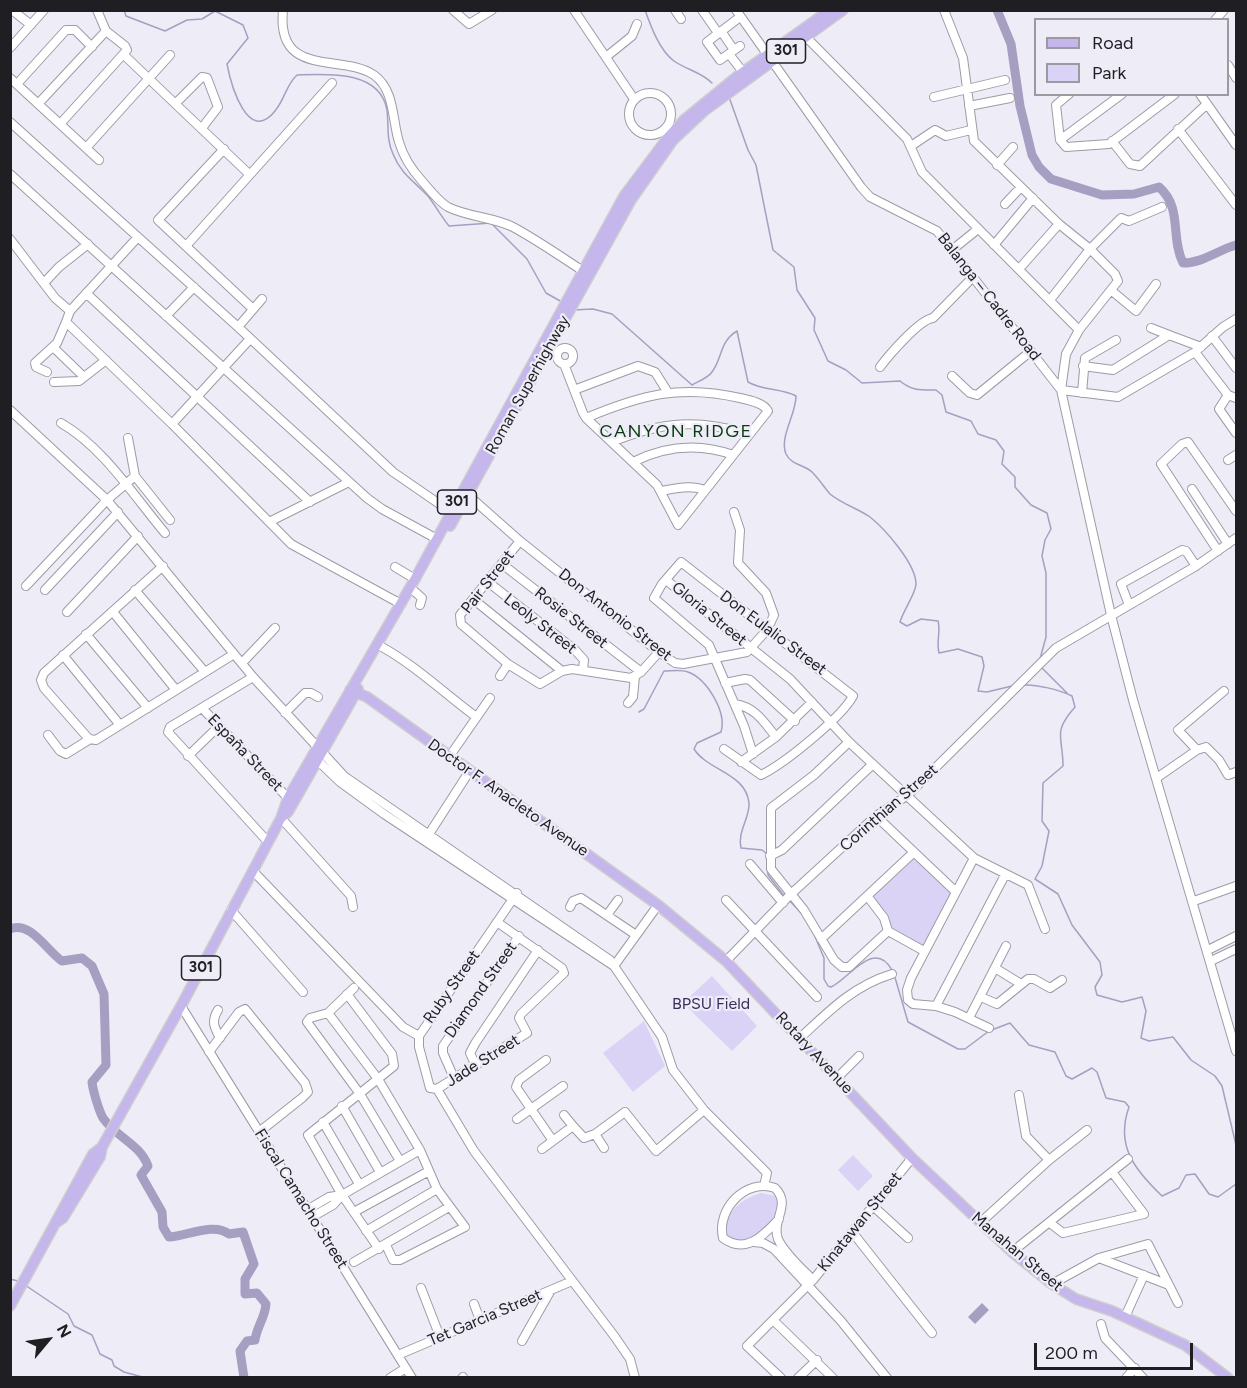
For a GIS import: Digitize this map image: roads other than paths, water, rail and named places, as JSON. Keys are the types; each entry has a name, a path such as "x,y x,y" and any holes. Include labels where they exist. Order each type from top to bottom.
{"main road":[{"name":"Roman Superhighway","path":"573,296 583,271 624,196 666,133 742,72 770,59 806,37 843,10"},
{"name":"Roman Superhighway","path":"281,818 288,812 317,754 573,296 631,200 673,140 704,111 828,11"},
{"name":"Roman Superhighway","path":"353,691 382,647 554,350 563,315"},
{"name":"Doctor F. Anacleto Avenue","path":"353,691 367,698 658,905"},
{"name":"Roman Superhighway","path":"13,1301 57,1222 58,1214 93,1154 102,1147 180,1009 281,818 288,798 317,754"},
{"name":"Rotary Avenue","path":"658,905 726,961 912,1158"},
{"name":"Manahan Street","path":"912,1158 1012,1252 1052,1284 1076,1299 1125,1317 1185,1345 1228,1377"}],"street":[{"path":"12,10 31,25"},
{"path":"10,48 44,10"},
{"path":"283,10 282,23 285,41 296,51 309,60 372,74 384,84 391,99 400,145 412,168 446,206 493,218 514,228 583,271"},
{"path":"453,10 469,24 492,10"},
{"path":"574,10 634,99"},
{"path":"675,10 681,19"},
{"path":"702,10 734,50 742,72"},
{"path":"944,10 963,58 971,130 978,146 1059,224 1090,249 1117,277 1118,281 1112,291 1079,330 1065,354 1061,390 1111,615 1133,700 1158,777 1236,1051"},
{"path":"61,123 124,55 125,46 106,32 98,11"},
{"path":"734,50 720,60 708,45 708,40 738,14"},
{"name":"Balanga – Cadre Road","path":"738,14 867,194 936,230 1061,390"},
{"path":"606,57 632,36 637,24"},
{"path":"92,46 75,30 66,30 14,81 99,160"},
{"path":"38,104 106,32"},
{"path":"806,37 911,146 922,172 1079,330"},
{"path":"124,55 249,174"},
{"path":"86,148 170,55"},
{"path":"176,103 202,77 207,78 218,107 202,128"},
{"path":"934,97 1005,80"},
{"path":"186,246 332,83"},
{"path":"644,93 656,94 664,98 671,115 666,133 643,135 634,129 629,119 629,108 634,99 644,93"},
{"path":"1067,96 1056,105 1060,140 1066,147 1106,145 1172,96"},
{"path":"1060,140 1119,96"},
{"path":"1201,96 1236,146"},
{"path":"969,106 1010,98"},
{"path":"1112,141 1130,164 1140,166 1207,104"},
{"path":"11,124 194,287 409,485 451,512"},
{"path":"1178,129 1236,205"},
{"path":"911,146 935,130 946,136 971,130"},
{"path":"998,165 1013,147"},
{"path":"224,148 158,220 253,309"},
{"path":"10,174 349,482 382,509 437,539"},
{"path":"1005,204 1021,187"},
{"path":"994,245 1033,198"},
{"path":"1050,300 1090,249 1120,218 1130,221 1162,207"},
{"path":"1018,269 1059,224"},
{"path":"952,250 978,229"},
{"path":"47,372 36,367 35,363 53,347 70,311 138,237"},
{"path":"10,239 44,283 70,311"},
{"path":"44,283 59,267 88,244"},
{"path":"880,367 909,334 927,319 933,318 973,277"},
{"path":"1112,291 1136,311 1156,284"},
{"path":"166,316 194,287"},
{"path":"86,293 310,502"},
{"path":"238,327 262,299"},
{"path":"66,322 271,521 291,544 401,604"},
{"path":"1061,390 1118,397 1198,349 1223,327 1235,324"},
{"path":"1151,328 1198,349 1228,394 1236,398"},
{"path":"1083,366 1113,370 1169,335"},
{"path":"1212,336 1236,368"},
{"path":"172,424 250,339"},
{"path":"1082,393 1083,366 1088,356 1116,340"},
{"path":"53,347 84,377"},
{"path":"564,364 572,361 573,353 566,348 554,350 564,364 586,418 662,491 678,525 768,411 765,406 723,394 693,390 668,391 624,402 586,418"},
{"path":"952,376 970,393 977,395 1031,351"},
{"path":"54,382 75,382 106,360"},
{"path":"574,390 638,366 656,372 662,378 668,391"},
{"path":"1228,394 1219,409 1236,434"},
{"path":"10,410 118,512 317,754 342,779 610,960 662,1037 673,1071 704,1110 767,1173 764,1186"},
{"path":"61,423 95,448 165,533"},
{"path":"612,442 647,429 670,424 717,424 750,434"},
{"path":"128,438 135,476 170,520"},
{"path":"1218,551 1161,464 1182,444 1188,442 1236,511"},
{"path":"633,462 661,451 683,447 705,447 733,455"},
{"path":"1228,460 1236,455"},
{"path":"26,586 106,500 135,476"},
{"path":"271,521 349,482"},
{"path":"662,491 677,488 705,490"},
{"path":"1192,489 1228,544"},
{"name":"Don Antonio Street","path":"468,495 520,541 675,663 715,659 745,653 752,649"},
{"path":"45,590 118,512"},
{"path":"734,512 740,530 738,563 756,580 774,609 774,615 767,630 752,649 790,679 849,742 974,858 1028,885 1045,929"},
{"path":"67,612 138,536"},
{"name":"Corinthian Street","path":"726,961 786,899 876,816 908,795 1056,648 1196,566 1236,538"},
{"name":"Pair Street","path":"508,664 461,624 460,615 520,541"},
{"path":"1129,605 1121,584 1182,550 1186,551 1196,566"},
{"name":"Don Eulalio Street","path":"666,580 681,562 853,694 853,698 786,761 761,775 741,762"},
{"name":"Rosie Street","path":"502,564 638,674"},
{"path":"163,566 63,655 41,680 44,688 90,739 96,740 234,654"},
{"path":"395,567 415,579"},
{"path":"666,580 653,596 655,601 709,645 735,704 753,754"},
{"name":"Gloria Street","path":"666,580 752,649"},
{"name":"Leoly Street","path":"488,582 581,655 585,660 583,669"},
{"path":"135,590 205,672"},
{"path":"414,591 422,598 420,605"},
{"path":"473,599 562,671"},
{"path":"113,612 176,690"},
{"path":"242,663 275,628"},
{"path":"86,634 148,708"},
{"path":"382,647 412,664 429,682 475,716"},
{"path":"500,676 508,664 540,684 562,671 583,669 628,678 638,674 659,652"},
{"path":"63,655 120,725"},
{"path":"628,703 633,697 638,674"},
{"path":"253,677 168,729 188,756 268,842"},
{"path":"725,683 750,680 795,721"},
{"path":"1197,750 1178,730 1224,691"},
{"path":"285,713 305,693 311,693 318,698"},
{"path":"449,757 475,716 490,698"},
{"path":"724,749 741,762 776,737 813,702"},
{"path":"735,704 746,706 754,711 776,737"},
{"name":"España Street","path":"202,708 288,798"},
{"path":"188,756 219,726"},
{"path":"48,735 60,751 66,754 90,739"},
{"path":"786,899 771,869 771,808 806,782 849,742"},
{"path":"1158,777 1197,750 1206,747 1220,760 1228,775 1236,772"},
{"path":"770,855 782,850 873,764"},
{"path":"429,834 470,772"},
{"path":"342,779 429,834 464,862"},
{"path":"876,816 955,891"},
{"path":"281,818 351,896 353,907"},
{"path":"821,939 913,853"},
{"path":"974,858 924,951 907,990 909,1000 920,1007 936,1006 989,1028"},
{"path":"750,864 786,899 842,967 849,967 888,931"},
{"path":"253,871 403,1027 418,1036"},
{"path":"936,1006 1005,875"},
{"path":"1194,901 1236,886"},
{"name":"Ruby Street","path":"515,896 418,1036 419,1047 434,1089 474,1151 630,1359 635,1377"},
{"path":"868,897 884,918 888,931 924,951"},
{"path":"570,907 573,901 581,898 636,935"},
{"path":"607,915 618,900"},
{"path":"726,900 817,997"},
{"path":"614,966 658,905"},
{"path":"231,910 303,992"},
{"path":"475,1064 470,1053 476,1042 538,950 498,922"},
{"name":"Diamond Street","path":"454,1078 443,1053 443,1046 519,936"},
{"path":"1208,950 1236,936"},
{"path":"969,1018 1006,946"},
{"path":"1211,961 1236,949"},
{"name":"Jade Street","path":"434,1089 527,1033 519,1018 521,1014 564,973 562,968 538,950"},
{"path":"995,968 1021,984"},
{"path":"800,1038 845,995 873,980 892,974"},
{"path":"981,997 997,1004 1021,984 1034,979 1050,988 1062,980"},
{"path":"354,988 328,1013 310,1018 307,1022 360,1094 400,1161"},
{"path":"328,1013 378,1079 420,1150 437,1189 465,1227 400,1260 393,1260 366,1231 342,1195 308,1135 342,1106 360,1094 378,1079 394,1066 395,1061 347,994"},
{"name":"Fiscal Camacho Street","path":"180,1009 190,1021 412,1377"},
{"path":"209,1052 239,1011 245,1009 305,1083 308,1092 259,1132"},
{"path":"218,1010 213,1026 220,1038"},
{"path":"837,1078 859,1056"},
{"path":"546,1060 517,1083 531,1109 553,1141"},
{"path":"518,1119 563,1086"},
{"path":"1019,1095 1026,1136 1049,1160"},
{"path":"342,1106 380,1172"},
{"path":"564,1115 584,1138 595,1134 625,1112 656,1151 704,1110"},
{"path":"323,1122 359,1185"},
{"path":"542,1149 573,1126"},
{"path":"981,1222 1049,1160 1087,1130"},
{"path":"595,1134 604,1148"},
{"path":"310,1213 329,1197 342,1195 420,1150"},
{"name":"Kinatawan Street","path":"781,1377 747,1346 810,1283 912,1158"},
{"path":"1012,1252 1128,1159"},
{"path":"354,1212 429,1171"},
{"path":"1050,1223 1063,1233 1144,1214 1112,1172"},
{"path":"810,1283 770,1245 753,1242 742,1245 723,1238 721,1224 724,1212 740,1195 747,1190 764,1186 775,1188 782,1196 778,1240 887,1377"},
{"path":"366,1231 437,1189"},
{"path":"873,1206 909,1238"},
{"path":"354,1262 449,1207"},
{"path":"753,1242 779,1219"},
{"path":"853,1233 932,1332"},
{"path":"1052,1284 1099,1258 1148,1244 1178,1303"},
{"path":"1099,1258 1169,1285"},
{"path":"1125,1317 1144,1275"},
{"name":"Tet Garcia Street","path":"398,1355 572,1281"},
{"path":"421,1288 440,1337"},
{"path":"522,1341 551,1290"},
{"path":"474,1304 480,1320"},
{"path":"773,1320 833,1377"},
{"path":"1101,1324 1105,1338 1143,1377"},
{"path":"798,1377 817,1360"},
{"path":"390,1377 406,1368"},
{"path":"1126,1377 1135,1368"}],"waterway":[{"path":"124,10 126,16 165,31 187,20 202,19 215,11 243,25 248,38 227,64 232,85 242,108 249,117 257,121 265,120 275,111 290,83 297,75 337,75 364,81 382,97 387,110 389,143 396,161 428,196 449,226 491,223 527,259 546,293 562,302"},
{"path":"645,10 656,38 669,57 712,83"},
{"path":"997,10 1011,44 1020,106 1032,155 1039,167 1051,179 1102,195 1134,194 1159,187 1166,195 1174,213 1177,243 1183,263 1204,259 1236,245"},
{"path":"729,97 748,150 756,165 773,250 794,267 797,290 815,318 814,330 828,361 846,370 862,383 900,381 913,388 936,390 942,395 946,412 971,421 978,434 996,440 1004,451 1002,464 1015,477 1015,487 1031,505 1047,513 1051,529 1045,540 1042,556 1046,573 1046,637 1040,659"},
{"path":"573,310 593,309 612,314 692,385 710,374 727,340 737,331 748,382 796,396 784,447 788,458 812,472 830,494 870,517 891,538 911,567 916,584 900,622 907,626 921,619 938,621 939,653 958,649 982,657 984,666 978,691 987,692 1012,686"},
{"path":"1041,667 1067,693"},
{"path":"639,712 644,709 664,671 688,672 708,689 721,715 721,732 697,743 694,749 700,756 734,779 746,793 749,809 741,836 741,848 762,850 767,854 768,875 785,897"},
{"path":"1023,685 1041,686 1072,696 1075,707 1061,729 1063,766 1043,783 1042,821 1049,831 1042,866 1035,879 1058,894 1072,925 1100,962 1102,975 1095,987 1097,995 1122,1002 1142,997 1146,1011 1141,1038 1149,1041 1173,1037 1191,1060 1215,1076 1222,1086 1236,1145"},
{"path":"789,900 802,914"},
{"path":"10,929 17,927 31,933 62,961 82,958 92,966 104,994 106,1065 92,1082 95,1096 108,1125 134,1146 144,1158 148,1166 141,1175 162,1212 163,1227 169,1237 208,1229 216,1229 229,1234 243,1232 254,1264 245,1279 245,1294 257,1293 266,1304 255,1340 247,1341 240,1351 244,1378"},
{"path":"814,934 824,958 824,979 828,986 831,987 838,983 870,959 877,958 885,961 892,970"},
{"path":"894,974 908,1022 958,1049 965,1049 989,1031 1010,1023 1029,1045 1055,1052 1066,1076 1072,1079 1092,1068 1097,1072 1106,1098 1125,1102 1129,1107 1124,1134 1130,1156 1143,1177 1162,1196 1179,1188 1186,1175 1195,1174 1209,1194 1218,1197 1236,1184"},
{"path":"10,1279 18,1281"},
{"path":"25,1285 68,1314 74,1326 92,1335 100,1354 112,1360 114,1366 124,1372 146,1378"}],"district":[{"name":"CANYON RIDGE","path":"676,432"}],"park label":[{"name":"BPSU Field","path":"711,1004"}]}
